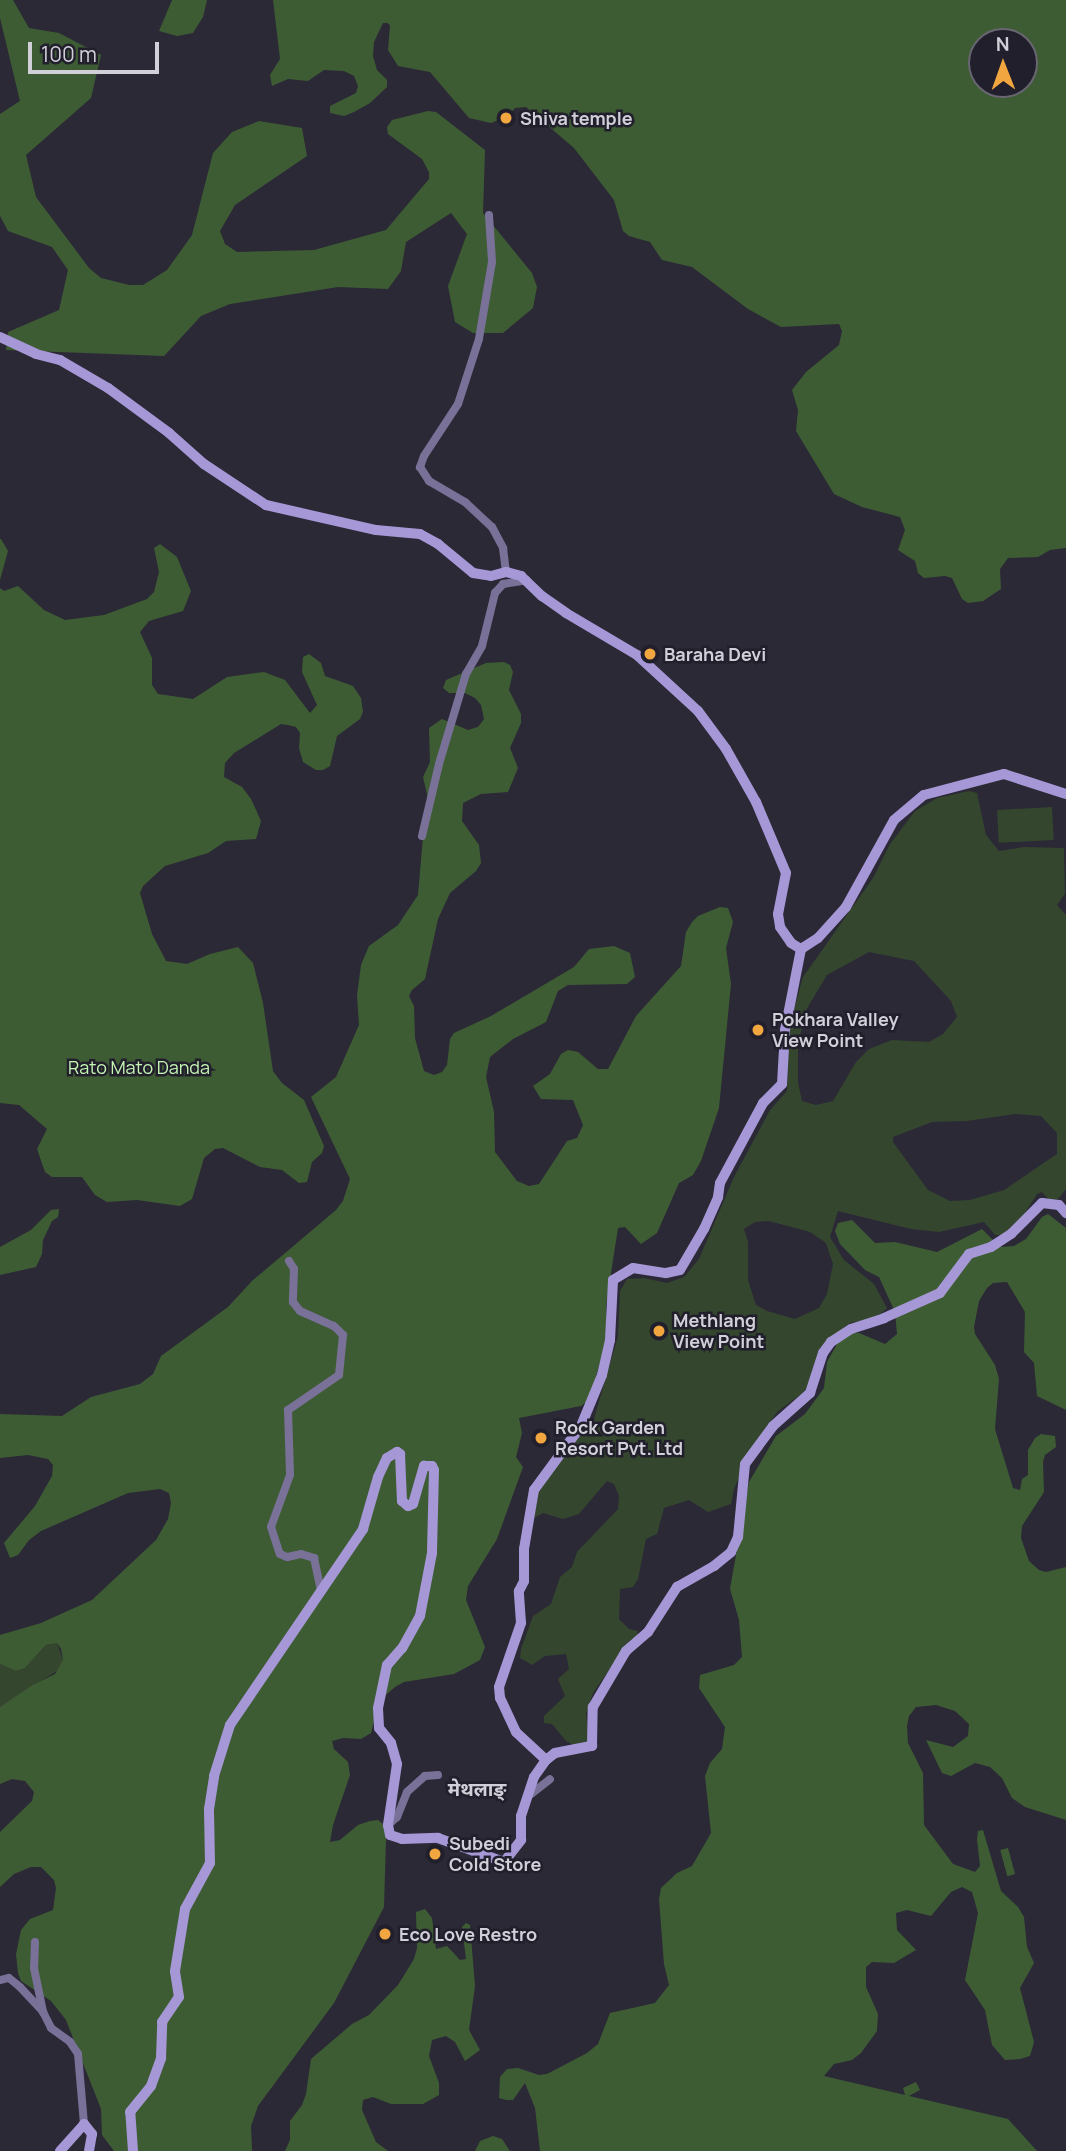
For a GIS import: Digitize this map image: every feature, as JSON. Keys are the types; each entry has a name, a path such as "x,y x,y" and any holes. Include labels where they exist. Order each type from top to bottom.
{"street":[{"path":"489,215 492,262 479,339 458,404 424,456 420,467 429,481 464,502 492,527 501,539 506,572"},
{"path":"0,337 36,354 60,360 108,388 169,433 204,464 266,505 376,530 420,534 439,544 473,573 491,576 506,572 527,580 542,596 566,614 637,655 682,694 720,741 773,836 786,873 778,914 780,927 791,943 801,949"},
{"path":"422,836 439,764 467,674 482,646 495,593 503,584 527,580"},
{"path":"545,1760 516,1732 500,1698 499,1687 521,1623 519,1591 524,1581 524,1549 534,1490 581,1426 602,1376 610,1340 613,1280 625,1270 633,1268 666,1273 680,1270 704,1229 718,1197 720,1183 763,1103 782,1084 785,1030 801,949 818,938 846,907 894,820 924,795 1004,774 1017,775 1066,794"},
{"path":"133,2151 131,2112 151,2086 161,2058 162,2022 179,1997 176,1956 185,1909 210,1863 209,1809 223,1744 230,1725 363,1529 378,1477 387,1458 397,1452 400,1454 402,1500 408,1506 412,1504 421,1470 424,1466 432,1465 432,1553 420,1616 402,1648 387,1665 378,1708 379,1728 391,1743 397,1764 388,1825 390,1835 402,1839 438,1838 504,1862 521,1840 521,1816 531,1794 534,1777 545,1760 555,1753 592,1746 593,1707 626,1651 648,1632 677,1587 714,1566 735,1546 745,1464 773,1426 810,1393 823,1353 831,1342 850,1329 884,1318 940,1293 969,1254 991,1247 1011,1234 1038,1205 1051,1202 1066,1213"},
{"path":"289,1261 294,1269 293,1302 300,1311 334,1326 343,1335 340,1376 296,1402 288,1410 290,1475 271,1527 280,1554 287,1558 302,1554 314,1559 321,1590"},
{"path":"388,1825 397,1817 407,1792 425,1776 438,1775"},
{"path":"531,1794 550,1779"},
{"path":"35,1942 33,1968 43,2012 51,2028 70,2042 78,2054 84,2123 92,2134 89,2151"},
{"path":"0,1980 9,1978 15,1982 43,2012"},
{"path":"60,2151 84,2123"}],"green space":[{"path":"0,0 13,0 29,28 59,33 101,55 91,98 26,155 36,197 89,268 101,278 129,285 143,285 167,270 192,235 213,153 232,132 259,121 302,128 307,156 235,205 220,231 225,244 237,252 314,250 386,230 429,179 429,172 422,159 388,134 387,127 392,120 428,111 436,112 485,150 483,213 532,273 537,287 533,308 503,333 473,333 455,322 448,286 467,234 451,213 406,242 401,271 388,289 338,287 230,304 201,316 164,356 6,350 8,332 59,310 68,270 52,247 8,231 0,216 0,114 20,101 0,18"},
{"path":"172,0 207,0 203,17 193,33 177,36 159,31"},
{"path":"273,0 1066,0 1066,548 1050,550 1038,557 1008,558 1000,569 1001,589 983,601 968,603 962,599 952,578 924,578 918,573 915,561 898,550 905,530 900,517 862,507 834,494 796,431 798,410 792,390 806,372 839,345 842,331 839,324 781,327 748,309 692,267 662,260 650,242 629,236 623,231 614,200 574,148 526,107 515,108 508,116 491,123 469,118 430,72 398,66 388,50 390,25 387,23 383,23 374,42 373,56 377,70 387,80 387,87 370,103 354,112 344,116 330,113 330,106 356,93 358,86 354,76 344,71 324,70 308,81 288,79 272,86 270,75 280,59"},
{"path":"0,539 8,551 0,580"},
{"name":"Rato Mato Danda","path":"160,544 177,557 191,591 183,611 149,621 140,632 152,658 152,685 158,694 193,699 227,677 264,672 285,680 310,713 317,705 302,672 303,657 309,654 321,663 325,676 353,686 361,698 363,712 360,719 337,736 330,766 323,770 316,770 303,762 299,748 300,733 296,727 288,725 281,724 234,753 225,763 224,777 242,787 251,799 261,821 256,839 226,841 208,853 165,866 143,886 140,893 152,934 166,961 187,964 210,954 238,947 253,963 263,1003 273,1071 282,1083 304,1100 324,1146 322,1153 312,1162 307,1182 299,1183 282,1170 260,1167 223,1148 215,1149 204,1158 192,1199 180,1206 137,1200 107,1202 95,1195 82,1177 52,1177 45,1172 37,1149 47,1129 19,1105 0,1103 0,588 4,591 18,586 44,610 65,620 104,615 147,599 154,592 159,572 154,548"},
{"path":"504,662 510,665 513,672 509,690 521,714 521,723 510,748 518,768 508,792 481,794 463,803 462,821 479,845 481,863 476,871 450,893 438,919 425,979 409,996 414,1006 415,1038 424,1071 434,1075 442,1072 447,1065 450,1039 454,1033 491,1016 574,967 589,949 614,946 630,953 635,977 627,984 568,985 558,991 546,1022 513,1039 490,1057 486,1077 494,1112 495,1152 517,1181 529,1186 539,1184 567,1141 577,1138 583,1125 573,1100 541,1099 533,1086 550,1074 561,1054 568,1050 578,1052 598,1069 608,1069 636,1016 681,966 686,932 692,922 698,916 720,907 728,908 733,922 726,948 731,984 719,1108 701,1161 693,1175 679,1183 657,1233 641,1244 625,1227 618,1228 606,1305 606,1342 589,1400 581,1406 519,1418 522,1433 516,1457 523,1467 497,1539 468,1586 466,1600 485,1647 480,1660 454,1674 404,1682 379,1701 371,1733 361,1739 343,1738 332,1741 334,1749 348,1762 350,1775 330,1842 340,1840 358,1825 378,1820 383,1824 386,1838 384,1907 334,2003 258,2106 251,2126 252,2151 114,2151 102,2135 101,2109 66,2020 51,2001 21,1981 18,1973 16,1954 21,1930 30,1919 53,1910 56,1888 54,1880 41,1867 31,1867 14,1874 0,1887 0,1832 32,1801 34,1792 25,1781 12,1779 0,1784 0,1707 55,1674 63,1660 61,1649 57,1643 46,1645 25,1668 16,1671 0,1664 0,1635 41,1623 92,1600 156,1540 168,1519 171,1503 169,1493 160,1489 128,1493 41,1531 29,1540 18,1555 10,1558 4,1543 35,1506 52,1476 53,1465 48,1459 28,1455 0,1458 0,1414 62,1416 91,1397 140,1384 153,1374 161,1356 228,1307 252,1281 336,1210 343,1201 350,1179 311,1097 336,1077 359,1025 357,995 361,965 369,946 398,925 418,895 424,825 430,807 423,777 430,762 429,728 442,719 468,730 478,727 484,719 481,705 475,698 465,693 449,693 443,688 446,680 486,663"},
{"path":"969,791 977,793 986,835 999,851 1024,847 1064,848 1065,894 1057,905 1066,915 1066,1189 1058,1199 1049,1200 1042,1192 1037,1194 1020,1221 1002,1235 995,1235 984,1222 939,1232 911,1229 838,1211 830,1237 844,1260 874,1284 887,1308 876,1318 850,1323 828,1340 812,1380 803,1393 778,1411 755,1442 734,1489 731,1504 708,1512 689,1500 664,1508 657,1534 646,1539 638,1579 633,1587 620,1589 619,1619 629,1629 638,1631 637,1636 629,1641 593,1693 586,1714 589,1739 583,1750 566,1741 552,1724 544,1723 544,1716 565,1696 558,1679 569,1669 566,1654 545,1656 532,1665 520,1658 521,1649 533,1616 551,1604 560,1577 572,1567 577,1552 618,1509 619,1496 614,1484 607,1481 579,1514 563,1519 543,1513 534,1518 538,1494 556,1463 581,1431 591,1429 618,1336 620,1291 627,1279 644,1278 667,1283 684,1277 699,1259 734,1177 770,1110 787,1091 789,1028 803,977 873,878 890,844 915,811 937,798","holes":["869,952 914,961 951,1001 957,1017 943,1034 929,1042 892,1040 869,1049 856,1062 833,1101 816,1105 802,1101 798,1082 798,1045 806,1010 827,975","1015,1114 1041,1116 1057,1133 1057,1154 1004,1190 970,1200 950,1201 928,1190 893,1142 893,1137 932,1122 967,1121","769,1221 810,1232 826,1243 833,1264 827,1294 819,1308 795,1319 756,1305 748,1280 748,1242 744,1229 755,1222"]},
{"path":"1052,807 1054,840 999,843 997,810"},
{"path":"59,1209 58,1217 52,1221 43,1240 42,1254 36,1267 0,1275 0,1247 31,1230 51,1210"},
{"path":"1048,1214 1066,1228 1066,1410 1037,1396 1034,1363 1024,1352 1025,1312 1007,1282 993,1283 987,1288 979,1301 974,1327 975,1334 995,1365 999,1379 995,1429 1013,1488 1020,1490 1022,1479 1028,1475 1028,1450 1035,1438 1041,1434 1055,1436 1056,1447 1045,1455 1043,1462 1044,1492 1022,1526 1021,1538 1029,1561 1039,1570 1046,1572 1066,1567 1066,1820 1025,1807 1012,1798 1002,1778 990,1767 975,1763 951,1776 942,1773 926,1740 953,1747 968,1736 969,1724 955,1711 936,1705 916,1707 909,1716 907,1726 908,1743 923,1773 924,1825 953,1864 975,1872 980,1866 978,1831 983,1830 1001,1891 1018,1907 1024,1917 1027,1947 1034,1963 1020,1988 1034,2042 1030,2056 1020,2059 1005,2060 992,2045 985,2010 965,1980 978,1913 972,1892 962,1887 951,1892 931,1916 907,1910 896,1913 897,1930 916,1950 894,1963 872,1962 866,1967 866,1987 878,2014 877,2031 861,2053 852,2060 834,2064 824,2076 905,2095 903,2088 916,2082 920,2090 909,2096 1008,2119 1037,2151 540,2151 535,2108 525,2083 513,2100 506,2100 499,2098 500,2077 507,2069 518,2068 539,2075 547,2074 587,2053 598,2044 610,2013 655,2003 669,1985 664,1964 659,1899 661,1888 677,1873 692,1866 711,1833 705,1776 710,1763 722,1749 725,1727 699,1688 700,1675 734,1665 742,1657 739,1620 730,1589 749,1482 776,1436 805,1414 824,1388 827,1362 840,1339 848,1333 859,1333 885,1344 897,1334 895,1312 879,1277 865,1270 840,1244 835,1231 838,1223 852,1220 875,1243 895,1242 937,1252 982,1229 1000,1247 1014,1246 1026,1239 1042,1217"},
{"path":"57,1643 63,1660 60,1669 0,1707 0,1664 16,1671 25,1668 46,1645"},
{"path":"1008,1848 1015,1874 1007,1876 1000,1850"},
{"path":"425,1909 432,1918 436,1949 447,1946 460,1960 466,1959 462,1927 466,1923 470,1925 475,1986 469,2030 480,2050 465,2061 455,2042 446,2036 432,2040 429,2056 439,2083 439,2095 423,2104 391,2104 373,2097 363,2100 362,2110 376,2142 388,2151 285,2151 290,2140 290,2121 302,2105 306,2094 311,2059 352,2024 369,2015 398,1985 414,1959 417,1948 416,1912"},
{"path":"493,2136 502,2139 510,2151 475,2151 480,2141"}],"place":[{"name":"Shiva temple","path":"506,118"},
{"name":"Baraha Devi","path":"650,654"},
{"name":"Pokhara Valley View Point","path":"758,1030"},
{"name":"Methlang View Point","path":"659,1331"},
{"name":"Rock Garden Resort Pvt. Ltd","path":"541,1438"},
{"name":"Subedi Cold Store","path":"435,1854"},
{"name":"Eco Love Restro","path":"385,1934"}],"district":[{"name":"मेथलाङ्","path":"477,1790"}]}
